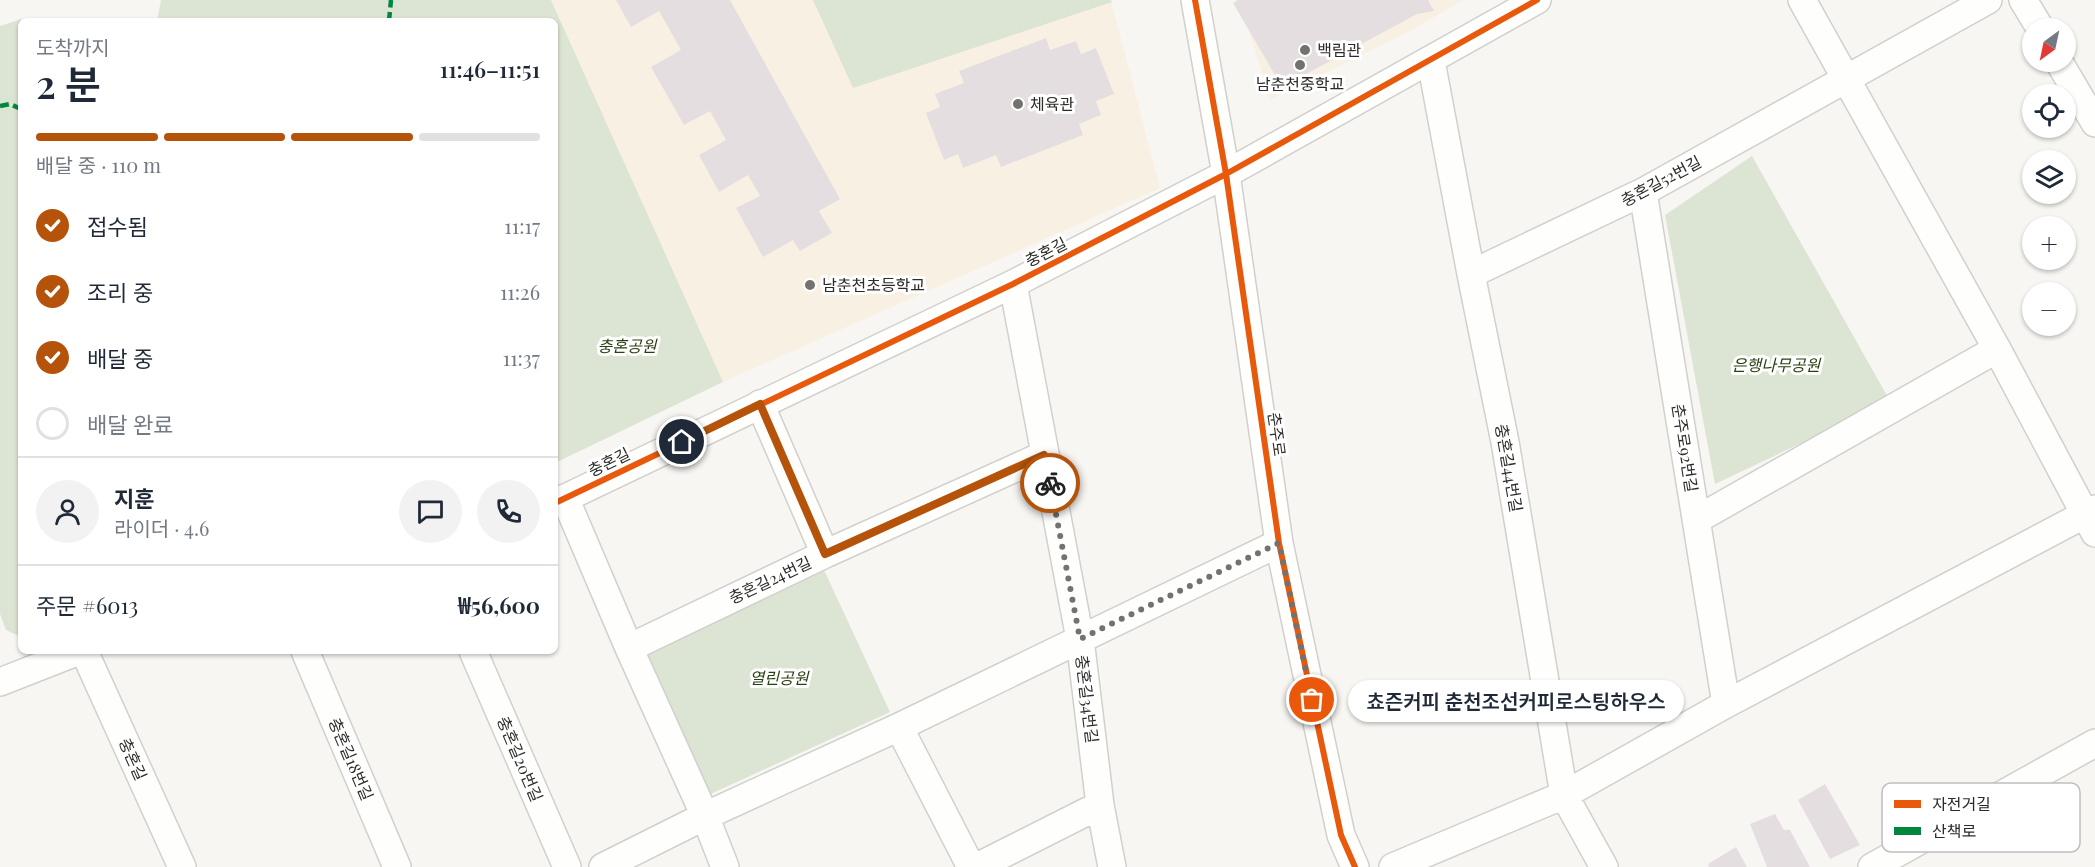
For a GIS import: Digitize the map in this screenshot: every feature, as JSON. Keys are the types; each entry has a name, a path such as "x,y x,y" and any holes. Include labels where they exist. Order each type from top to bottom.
{"street":[{"name":"춘주로","path":"1195,0 1226,174 1279,543 1341,835 1355,867"},
{"name":"충혼길","path":"560,501 1013,284 1226,174 1537,0"},
{"path":"1393,867 1564,795 1726,704 2091,519 1802,0"},
{"name":"충혼길52번길","path":"1471,274 1643,192 1988,0"},
{"path":"2023,0 2034,18"},
{"name":"충혼길44번길","path":"1431,61 1471,274 1506,442 1564,795 1604,867"},
{"path":"2065,72 2095,123"},
{"name":"춘주로92번길","path":"1643,192 1726,704"},
{"name":"충혼길34번길","path":"1013,284 1080,639 1100,805 1112,867"},
{"path":"1696,520 1997,349"},
{"path":"760,404 825,554"},
{"name":"충혼길24번길","path":"629,648 825,554 1044,455"},
{"path":"560,501 705,816 725,867"},
{"path":"603,867 705,816 899,727 1279,543"},
{"path":"0,682 71,654"},
{"name":"충혼길","path":"85,654 182,867"},
{"name":"충혼길18번길","path":"306,654 398,867"},
{"name":"충혼길20번길","path":"474,654 567,867"},
{"path":"899,727 971,867"},
{"path":"2023,783 2095,743"},
{"path":"977,867 1100,805"},
{"path":"1872,867 1899,852"}],"shaded area":[{"name":"남춘천초등학교","path":"551,0 1111,0 1160,188 723,382"},
{"name":"남춘천중학교","path":"1240,0 1463,0 1412,30 1270,100"}],"green space":[{"name":"충혼공원","path":"161,0 551,0 723,382 558,462 558,18 158,18"},
{"path":"813,0 1111,0 1112,2 853,88"},
{"path":"18,20 18,636 6,630 0,614 0,26"},
{"name":"은행나무공원","path":"1752,156 1890,401 1715,484 1665,215"},
{"name":"열린공원","path":"824,570 890,712 704,797 641,658"}],"building":[{"path":"616,0 730,0 840,199 819,211 832,233 800,251 793,240 763,257 736,208 760,196 748,175 719,192 699,155 726,140 710,111 684,125 651,67 681,50 659,11 631,27"},
{"name":"남춘천중학교","path":"1238,0 1428,0 1434,11 1417,14 1282,87 1233,3"},
{"name":"체육관","path":"1046,38 1050,50 1076,41 1081,54 1096,48 1114,94 1096,101 1101,115 1079,124 1083,135 1001,167 996,155 963,168 958,154 944,160 926,113 940,107 935,94 964,83 959,71"},
{"path":"1825,784 1860,845 1830,859 1798,800"},
{"path":"1775,814 1784,830 1790,830 1810,867 1767,867 1750,824"},
{"path":"1736,847 1747,867 1709,867 1708,864"}],"marked path":[{"path":"389,18 391,0"},
{"path":"0,106 10,104 18,108"}],"cycle path":[{"path":"1195,0 1226,174 1279,543 1341,835 1355,867"},
{"path":"558,502 1013,284 1226,174 1537,0"}],"way so far":[{"path":"1050,483 1080,639 1279,543 1312,700"}],"place":[{"name":"백림관","path":"1305,50"},
{"name":"남춘천중학교","path":"1300,65"},
{"name":"체육관","path":"1018,104"},
{"name":"남춘천초등학교","path":"810,285"},
{"name":"쵸즌커피 춘천조선커피로스팅하우스","path":"1312,700"}],"route":[{"path":"682,442 760,404 825,554 1044,455 1050,483"}]}
